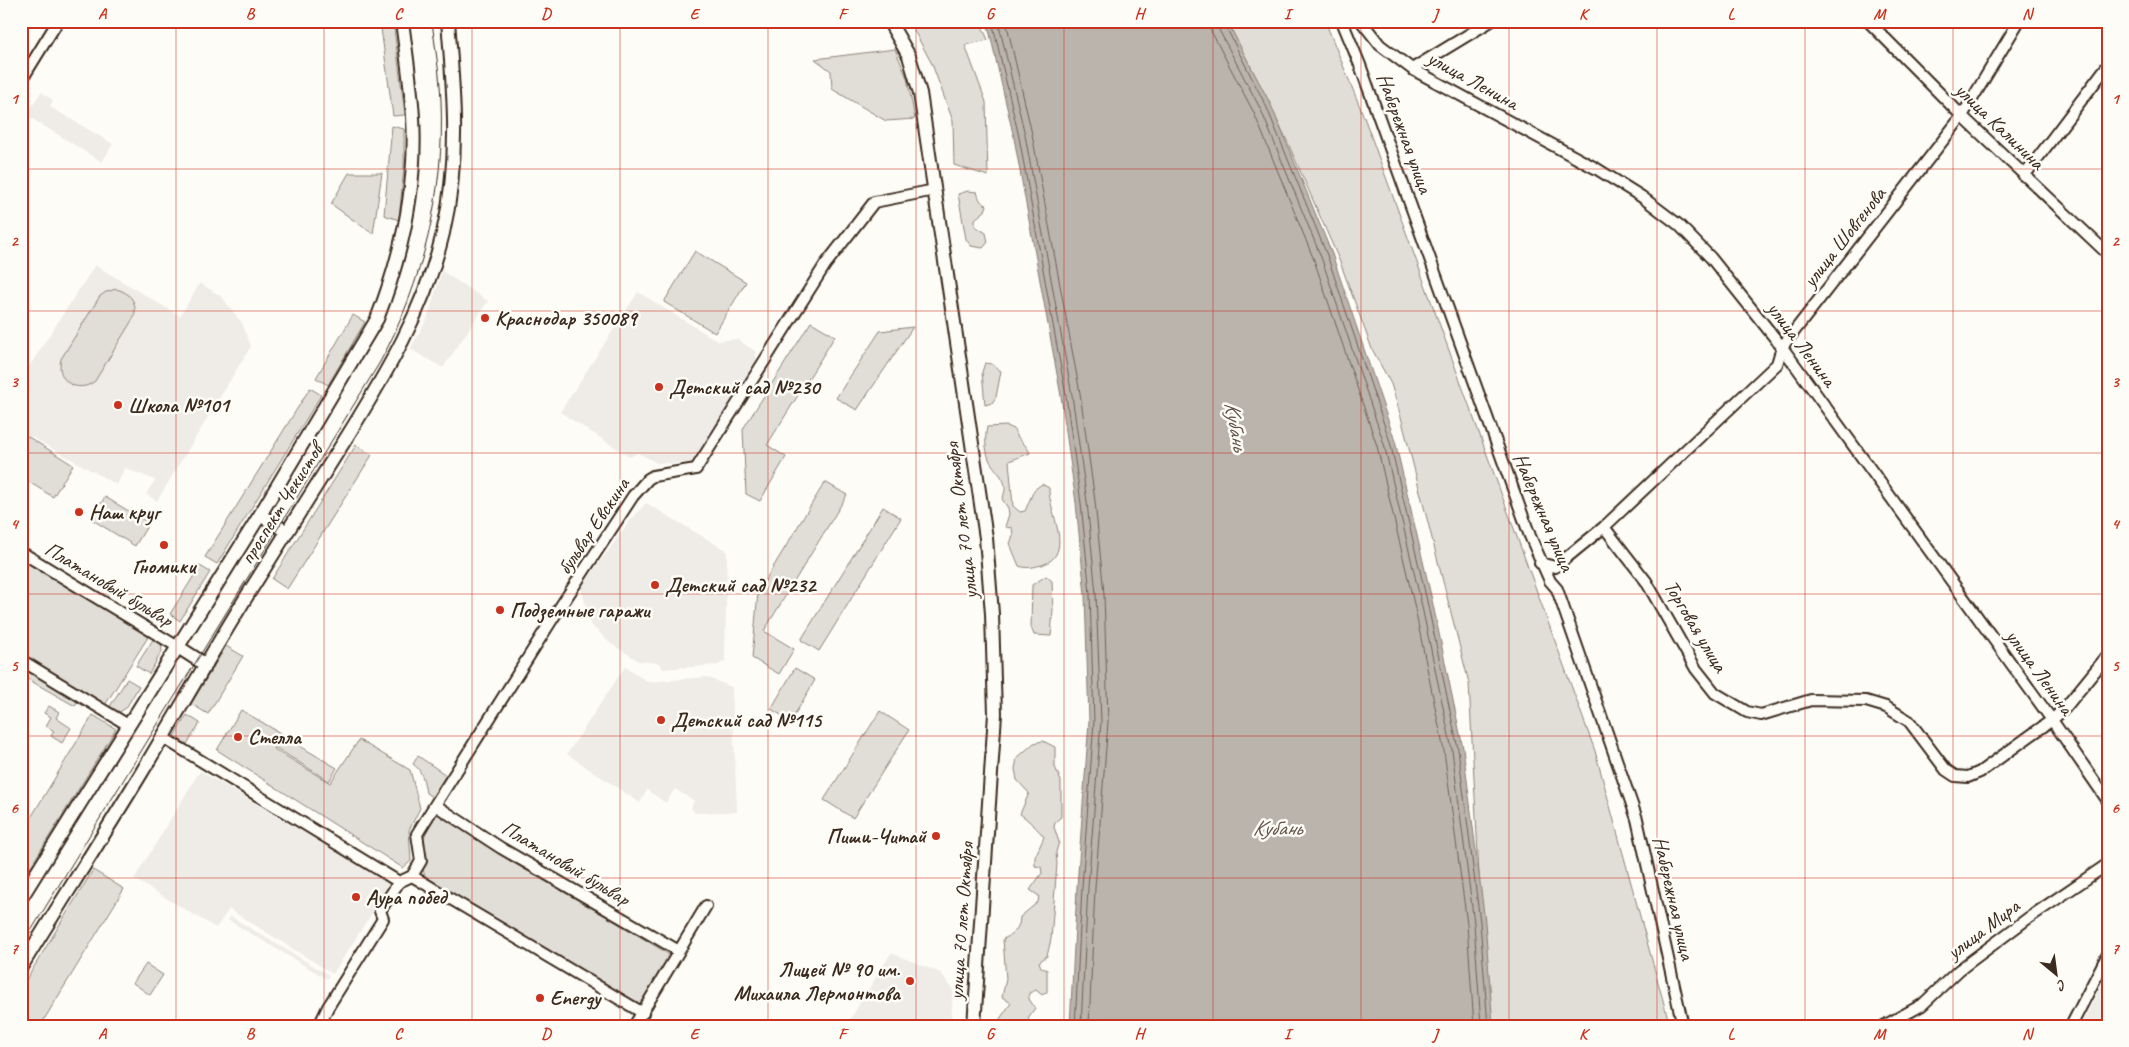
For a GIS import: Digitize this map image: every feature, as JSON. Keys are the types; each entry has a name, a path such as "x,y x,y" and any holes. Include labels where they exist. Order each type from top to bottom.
{"main road":[{"name":"проспект Чекистов","path":"21,898 260,514 369,336 380,312 396,265 405,228 412,156 413,118 402,21"},
{"name":"проспект Чекистов","path":"21,968 389,368 415,316 432,273 447,216 454,158 456,111 448,21"},
{"name":"улица 70 лет Октября","path":"889,21 909,56 920,93 986,538 992,614 995,714 974,1026"},
{"path":"260,514 287,532"},
{"path":"178,647 206,665"}],"street":[{"path":"21,81 58,21"},
{"name":"Набережная улица","path":"1342,21 1360,65 1492,435 1540,563 1557,589 1637,819 1683,1026"},
{"name":"улица Ленина","path":"1361,21 1380,45 1412,68 1597,170 1642,197 1678,225 1711,258 1782,348 2052,720 2108,801"},
{"path":"1412,68 1491,21"},
{"name":"улица Калинина","path":"1868,21 1962,116 2108,254"},
{"name":"улица Шовгенова","path":"1555,567 1604,527 1777,364 1782,348 1962,116 2019,21"},
{"path":"2024,176 2108,65"},
{"name":"бульвар Евскина","path":"412,876 421,861 417,834 553,618 633,496 653,476 696,470 826,264 874,202 935,190"},
{"name":"Торговая улица","path":"1604,527 1646,581 1696,669 1715,693 1747,712 1762,714 1811,700 1866,701 1886,707 1909,720 1946,770 1955,776 1968,777 1980,772 2052,720"},
{"name":"Платановый бульвар","path":"21,552 178,647"},
{"path":"1540,563 1555,567 1557,589"},
{"path":"2052,720 2108,655"},
{"path":"21,660 128,725"},
{"path":"162,737 399,882"},
{"name":"Платановый бульвар","path":"435,805 501,848 679,951"},
{"name":"улица Мира","path":"1884,1026 1922,1005 1959,970 2027,919 2108,864"},
{"path":"319,1026 328,1007 383,919 380,912 399,882 412,876 643,1013"},
{"path":"634,1026 706,906"},
{"path":"2071,1026 2108,954"}],"shaded area":[{"path":"380,21 393,21 405,115 393,116"},
{"path":"909,21 980,21 988,40 965,45 986,102 988,176 954,165 953,121 932,64"},
{"path":"1228,21 1325,21 1364,117 1595,751 1670,1026 1487,1026 1469,683 1401,417 1391,384 1372,349 1340,262 1284,134 1244,58"},
{"path":"895,49 907,78 915,119 886,121 832,89 831,71 815,59"},
{"path":"41,92 53,100 50,107 113,144 102,162 26,115"},
{"path":"392,126 404,129 404,167 399,220 384,215"},
{"path":"349,173 382,173 373,234 331,204"},
{"path":"968,191 977,192 981,202 987,205 985,211 975,219 975,226 986,233 988,242 983,248 971,246 966,239 958,194"},
{"path":"695,251 746,282 715,333 664,302"},
{"name":"Школа №101","path":"95,265 180,316 200,283 222,297 242,323 251,346 157,501 146,494 155,480 125,468 117,485 21,431 21,379"},
{"path":"442,271 488,301 443,368 410,349 427,319"},
{"path":"116,289 129,295 132,299 135,307 134,317 95,381 82,387 75,386 69,383 61,374 61,359 100,296"},
{"name":"Детский сад №230","path":"638,292 718,341 737,339 755,351 758,363 693,464 657,463 638,453 630,457 560,412"},
{"path":"353,315 365,322 328,385 316,378"},
{"path":"811,322 835,336 767,445 786,457 760,501 746,494 743,429"},
{"path":"913,327 857,410 836,398 880,331"},
{"path":"985,363 992,364 1001,371 996,397 992,403 985,405 982,372"},
{"path":"310,388 321,395 217,564 205,557"},
{"path":"1007,426 1014,429 1030,453 1009,461 1013,506 1020,512 1025,511 1034,490 1042,484 1049,488 1058,531 1059,542 1057,552 1052,559 1042,565 1033,567 1019,566 1010,544 1013,535 1012,528 1005,527 1009,514 1008,508 1002,499 1005,492 1004,482 989,459 987,451 987,427"},
{"path":"27,436 73,465 53,497 21,477 21,444"},
{"path":"356,445 372,455 287,589 272,579"},
{"path":"825,482 847,495 764,631 794,649 779,674 752,658 758,592"},
{"path":"105,497 149,523 135,546 91,519"},
{"name":"Детский сад №232","path":"646,503 727,551 725,661 718,665 663,669 659,663 639,661 611,644 591,625 581,588 629,522"},
{"path":"883,507 901,518 819,651 801,640"},
{"path":"21,556 150,634 105,705 21,653"},
{"path":"200,566 210,572 180,621 170,614"},
{"path":"1046,576 1052,581 1053,610 1051,636 1034,635 1031,627 1032,585"},
{"path":"154,638 161,643 162,651 149,674 136,666"},
{"path":"226,646 243,656 208,714 191,704"},
{"name":"Детский сад №115","path":"625,667 648,682 706,677 732,687 737,812 695,813 691,808 694,801 675,789 666,803 647,790 640,803 567,754"},
{"path":"795,668 815,680 791,721 771,709"},
{"path":"28,671 78,700 75,706 24,677"},
{"path":"127,679 139,686 126,708 118,713 109,708"},
{"path":"49,706 59,712 56,718 71,728 62,743 51,736 54,731 46,726 51,717 44,713"},
{"path":"241,710 282,734 274,749 330,783 359,740 410,770 420,808 409,830 411,861 403,868 217,750"},
{"path":"880,711 909,730 853,818 824,800"},
{"path":"93,715 116,729 21,882 21,834"},
{"path":"187,715 200,723 187,744 174,736"},
{"path":"283,736 337,768 329,781 276,748"},
{"path":"1043,741 1055,747 1055,767 1061,781 1061,817 1055,822 1054,827 1059,842 1056,852 1057,864 1051,939 1047,956 1039,962 1041,967 1047,970 1047,992 1042,995 1036,990 1029,993 1029,999 1035,1008 1028,1018 1031,1026 995,1026 1011,1003 1002,997 1006,979 1003,939 1015,931 1019,925 1020,917 1038,902 1039,896 1030,890 1042,873 1041,867 1035,866 1035,857 1044,837 1020,814 1029,793 1017,780 1015,769 1017,758 1034,743"},
{"path":"418,756 446,775 432,797 426,793 421,773 413,764"},
{"path":"200,771 391,883 333,974 229,909 216,928 134,879"},
{"path":"436,812 670,955 640,1006 427,879 423,871 424,837"},
{"path":"93,870 124,889 40,1026 21,1026 21,988"},
{"path":"230,916 329,975 327,979 228,920"},
{"name":"Лицей № 90 им. Михаила Лермонтова","path":"891,953 941,973 953,990 951,1026 846,1026"},
{"path":"146,964 163,975 150,995 133,983"},
{"path":"2108,973 2108,1026 2080,1026"}],"water":[{"name":"Кубань","path":"987,21 1227,21 1271,105 1332,254 1395,441 1432,600 1463,748 1485,922 1493,1026 1070,1026 1077,887 1089,721 1085,595 1076,503 1061,396 1014,138"}],"tram line":[{"path":"21,947 380,362 395,332 408,301 428,236 439,169 441,101 432,21"}],"place":[{"name":"Краснодар 350089","path":"485,318"},
{"name":"Детский сад №230","path":"659,387"},
{"name":"Школа №101","path":"118,405"},
{"name":"Наш круг","path":"79,512"},
{"name":"Гномики","path":"164,545"},
{"name":"Детский сад №232","path":"655,585"},
{"name":"Подземные гаражи","path":"500,610"},
{"name":"Детский сад №115","path":"661,720"},
{"name":"Стелла","path":"238,737"},
{"name":"Пиши-Читай","path":"936,836"},
{"name":"Аура побед","path":"356,897"},
{"name":"Лицей № 90 им. Михаила Лермонтова","path":"910,981"},
{"name":"Energy","path":"540,998"}]}
